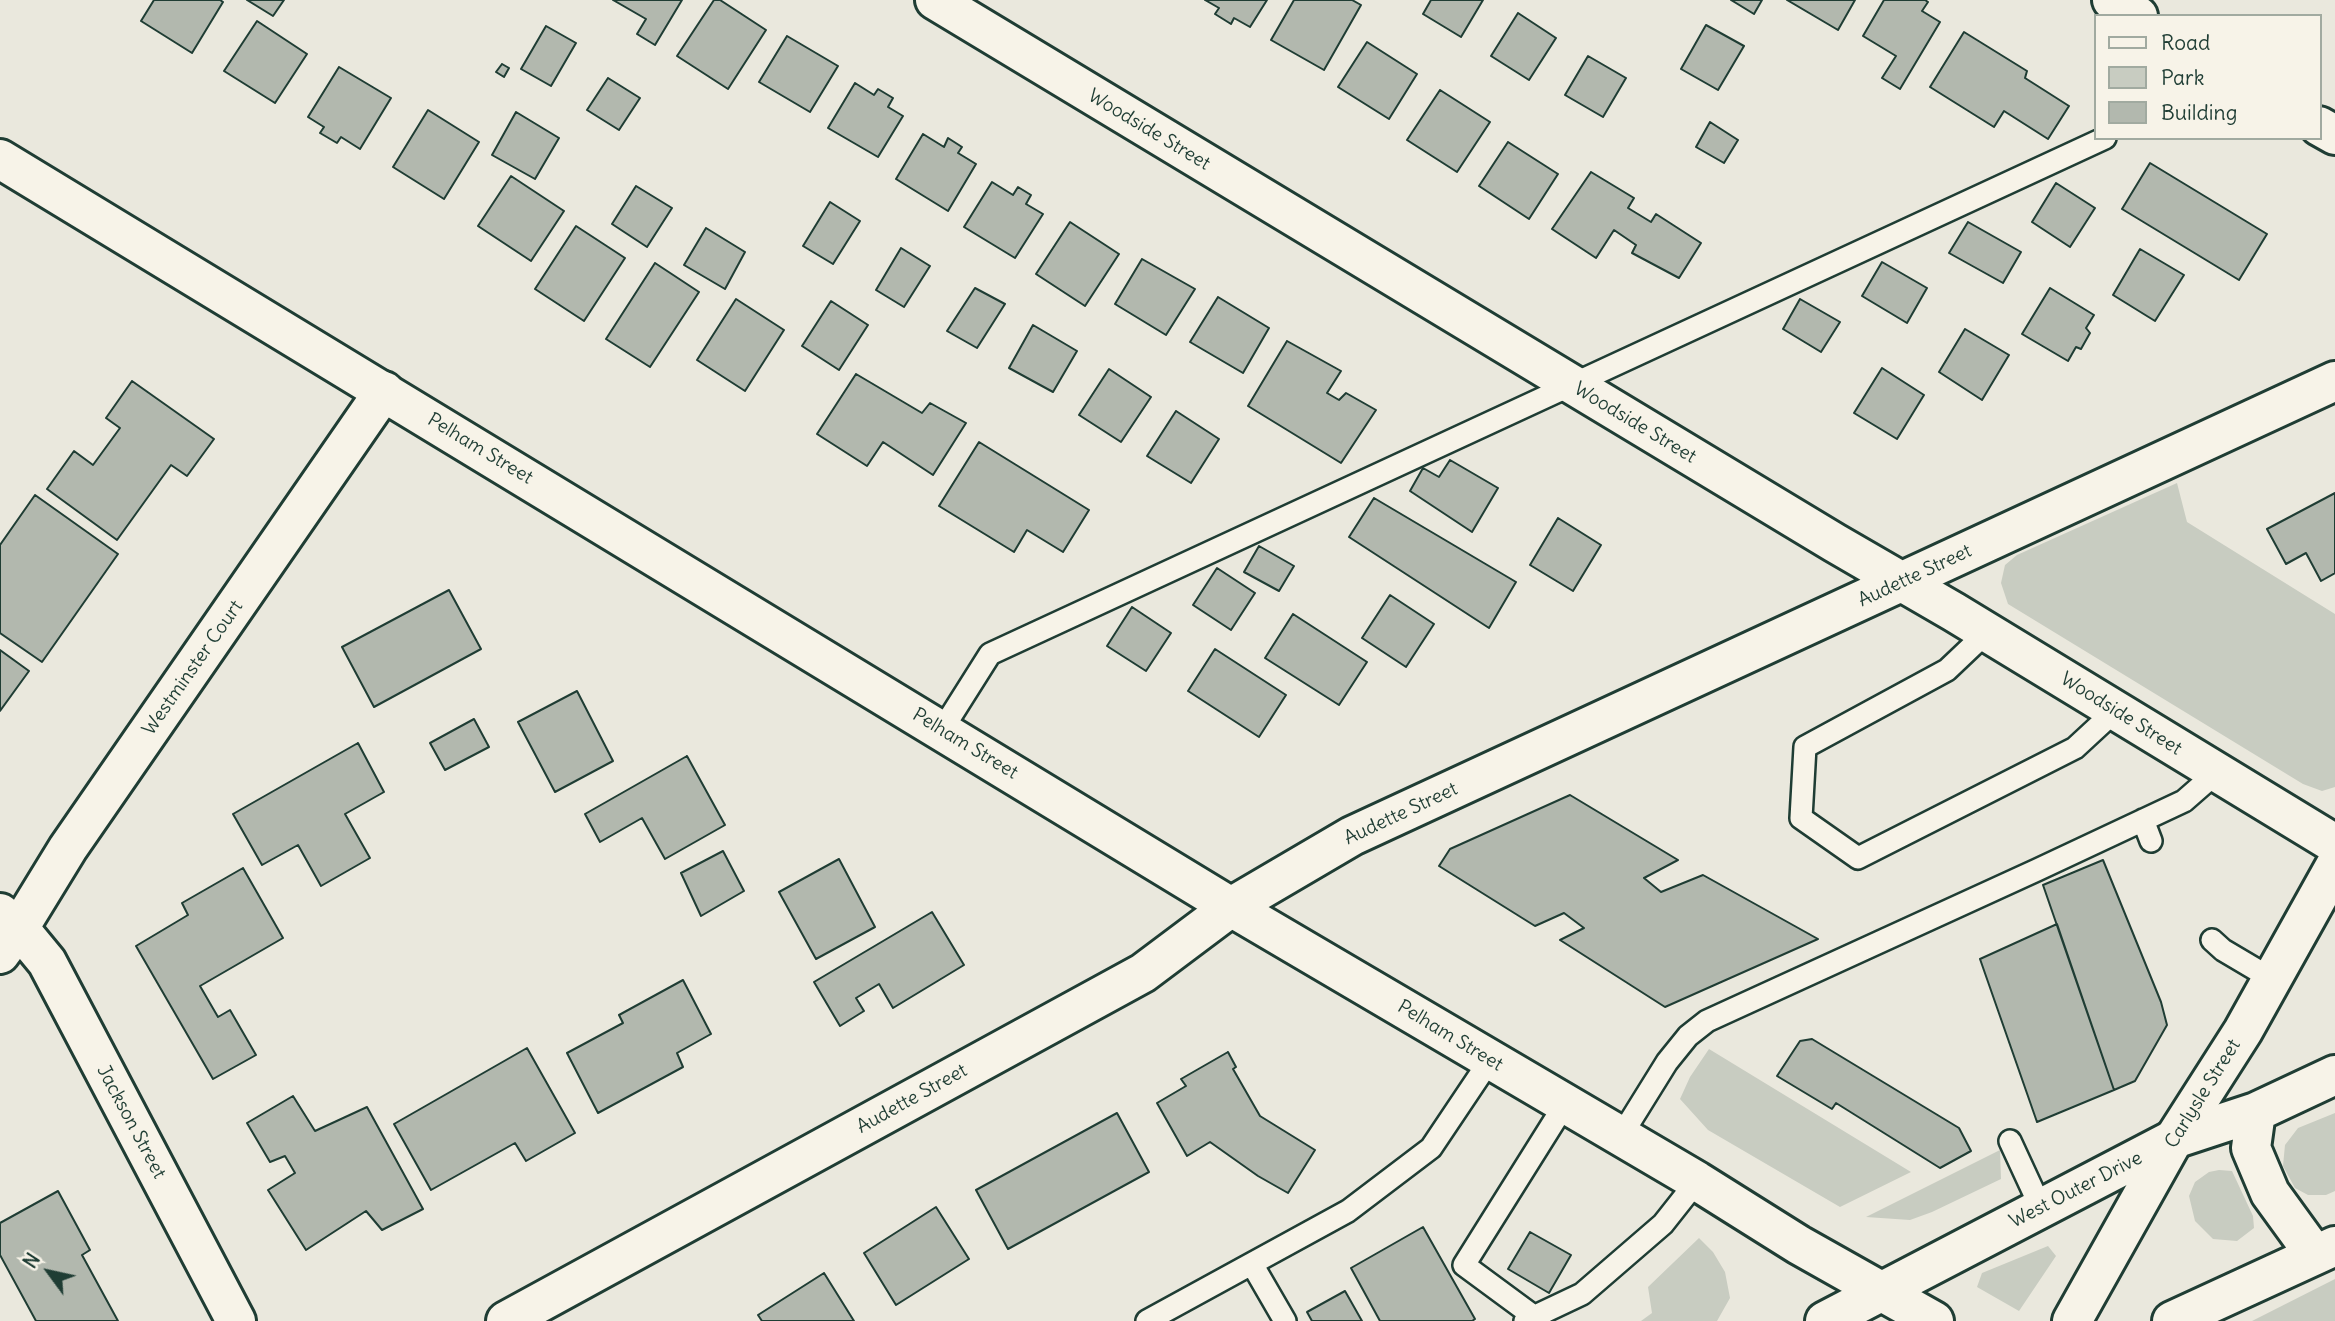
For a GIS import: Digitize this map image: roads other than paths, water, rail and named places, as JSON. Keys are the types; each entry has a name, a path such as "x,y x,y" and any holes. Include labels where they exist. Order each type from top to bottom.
{"street":[{"name":"Woodside Street","path":"935,0 2335,844"},
{"path":"2112,0 2135,14"},
{"name":"Pelham Street","path":"0,159 1231,907 1698,1181 1799,1245 1934,1321"},
{"name":"Audette Street","path":"506,1321 1143,973 1231,907 1352,836 2335,381"},
{"name":"Westminster Court","path":"6,932 68,848 384,391"},
{"name":"Carlysle Street","path":"2072,1321 2174,1139 2243,1031 2335,866"},
{"name":"Jackson Street","path":"6,932 47,962 236,1321"},
{"name":"West Outer Drive","path":"1825,1321 2174,1139 2256,1112 2335,1075"},
{"path":"2172,1321 2325,1251 2270,1194 2252,1149 2256,1112"}],"lane":[{"path":"942,730 990,654 2101,140"},
{"path":"1987,632 1947,670 1805,747 1801,818 1858,858 2075,748 2115,711"},
{"path":"1621,1136 1667,1062 1688,1036 1707,1021 2183,801 2216,773"},
{"path":"2143,820 2151,841"},
{"path":"2212,940 2223,950 2272,979"},
{"path":"1147,1321 1348,1211 1431,1148 1490,1060"},
{"path":"1565,1104 1464,1265 1533,1320 1592,1287 1663,1224 1698,1181"},
{"path":"2010,1141 2040,1208"},
{"path":"1252,1264 1284,1321"}]}
